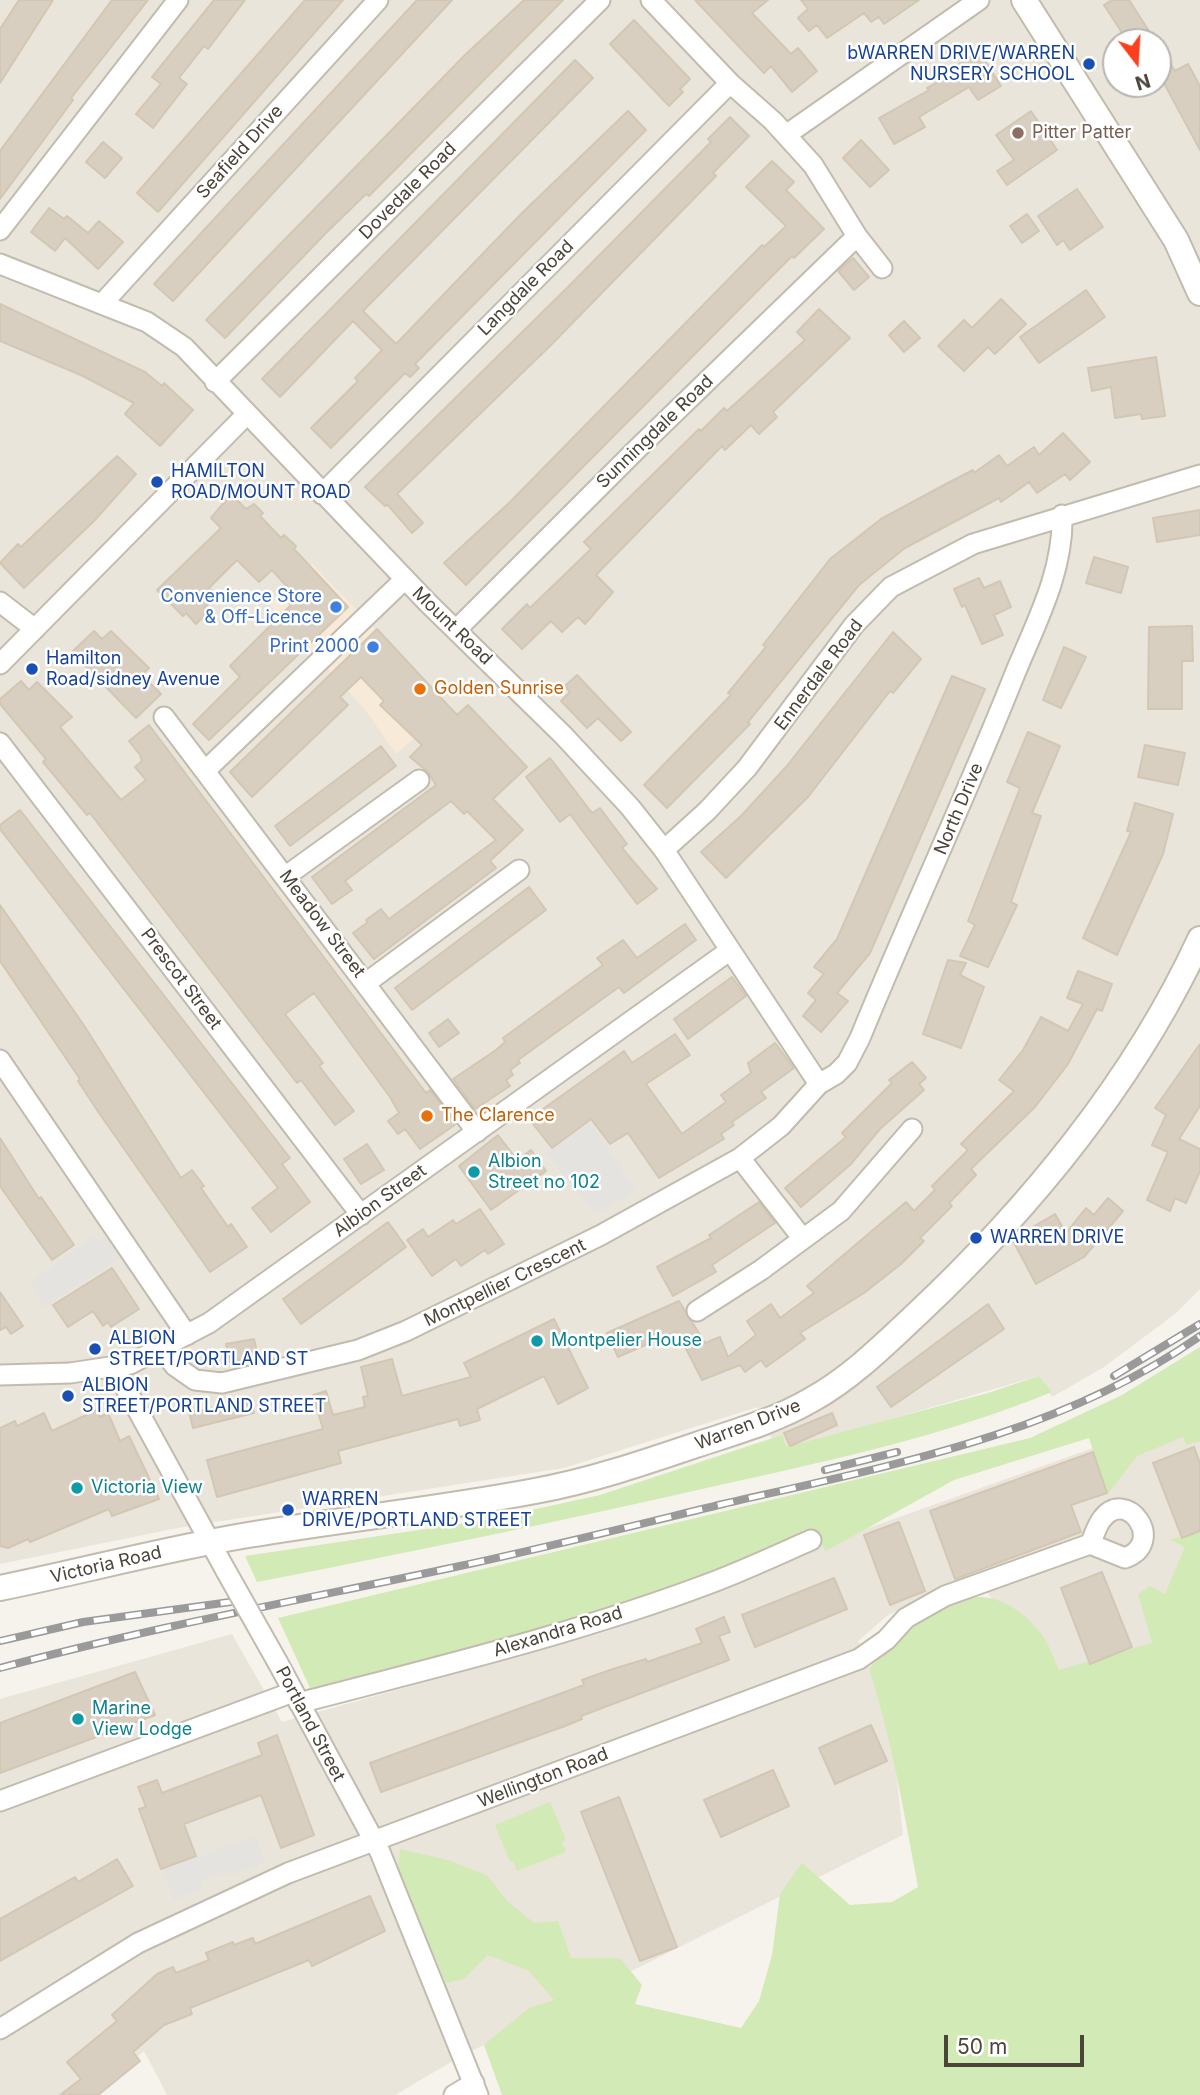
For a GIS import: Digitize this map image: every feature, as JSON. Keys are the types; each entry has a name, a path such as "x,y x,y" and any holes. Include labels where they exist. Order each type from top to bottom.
{"street":[{"path":"0,230 178,0"},
{"name":"Seafield Drive","path":"102,304 378,0"},
{"name":"Dovedale Road","path":"215,382 600,0"},
{"path":"651,0 813,165 857,236 882,268"},
{"path":"786,135 979,0"},
{"path":"1024,0 1175,240 1200,293"},
{"name":"Langdale Road","path":"323,494 730,83"},
{"name":"Sunningdale Road","path":"456,630 637,449 857,236"},
{"name":"Mount Road","path":"0,264 156,328 184,348 405,579 563,735 664,850 819,1084"},
{"path":"0,664 246,415"},
{"name":"Ennerdale Road","path":"664,850 707,811 747,768 854,625 891,587 973,544 1200,475"},
{"name":"North Drive","path":"819,1084 836,1074 846,1063 860,1038 957,817 1059,561 1063,540 1062,515"},
{"path":"206,770 405,579"},
{"path":"0,602 35,629"},
{"name":"Meadow Street","path":"164,717 478,1132"},
{"name":"Prescot Street","path":"0,743 361,1214"},
{"path":"286,876 419,780"},
{"path":"366,983 519,870"},
{"name":"Warren Drive","path":"211,1542 539,1490 629,1468 773,1419 811,1400 872,1356 958,1275 1067,1150 1118,1086 1147,1040 1200,939"},
{"name":"Albion Street","path":"0,1374 70,1373 114,1367 130,1364 162,1350 478,1132 729,951"},
{"path":"0,1060 187,1335"},
{"name":"Montpellier Crescent","path":"162,1350 175,1366 195,1380 222,1383 358,1350 406,1331 508,1283 740,1158 781,1126 819,1084"},
{"path":"697,1311 841,1211 912,1129"},
{"path":"740,1158 803,1239"},
{"name":"Portland Street","path":"114,1367 377,1847 476,2089"},
{"name":"Alexandra Road","path":"0,1801 296,1698 503,1650 604,1619 709,1584 811,1540"},
{"name":"Victoria Road","path":"0,1588 211,1542"},
{"name":"Wellington Road","path":"0,2029 138,1943 288,1873 377,1847 859,1659 886,1640 906,1618 945,1595 1090,1544"},
{"path":"454,2095 476,2089"}],"shaded area":[{"path":"0,0 1200,0 1200,1289 1175,1314 1104,1367 1052,1397 1039,1376 777,1452 758,1407 564,1468 183,1527 0,1564"},
{"path":"312,564 452,707 396,754 366,711 270,605"},
{"path":"589,1120 636,1192 598,1213 593,1211 546,1153"},
{"path":"94,1236 99,1242 106,1237 120,1258 45,1307 30,1283"},
{"path":"1200,1433 1200,1597 1150,1655 1078,1686 1017,1634 978,1579 888,1615 858,1641 890,1714 903,1835 458,2058 395,2095 167,2095 144,2051 91,2095 0,2095 0,1699 232,1634 282,1722 605,1632 700,1597 815,1547 1096,1447"},
{"path":"255,1836 265,1861 233,1875 224,1872 201,1881 203,1889 174,1900 163,1870"}],"green space":[{"path":"1200,1347 1200,1441 1186,1445 1183,1437 1137,1456 1107,1495 1089,1438 954,1480 826,1551 813,1533 690,1581 565,1621 310,1688 278,1618 1030,1438 1122,1395"},
{"path":"1039,1376 1052,1392 971,1422 804,1466 547,1523 257,1582 245,1556 486,1520 600,1495 782,1435 786,1446 790,1446 988,1393"},
{"path":"1200,1531 1200,2095 502,2095 484,2045 529,2008 554,2000 529,1971 488,1955 464,1979 446,1983 398,1869 400,1849 448,1860 487,1875 507,1901 534,1923 558,1921 571,1958 620,1958 642,1985 635,2004 741,2028 759,2001 772,1955 780,1894 802,1863 850,1905 892,1902 918,1887 891,1749 869,1668 928,1615 949,1603 971,1597 993,1599 1016,1610 1042,1635 1059,1670 1152,1643 1138,1594 1150,1586 1165,1594 1185,1547 1170,1540"},
{"path":"550,1802 566,1840 562,1842 566,1852 517,1871 513,1861 510,1862 495,1825"}],"building":[{"path":"19,0 53,0 0,83 0,29"},
{"path":"112,0 148,0 71,98 73,100 0,199 0,151"},
{"path":"214,0 245,0 208,49 204,46 179,78 187,84 153,128 136,114 161,84 152,77"},
{"path":"305,0 343,0 158,212 137,193"},
{"path":"417,0 452,0 173,301 154,284"},
{"path":"524,0 563,0 369,196 366,194 325,234 225,338 206,320 465,55"},
{"path":"695,0 768,0 752,13 791,54 798,48 817,71 792,92 771,66 764,73"},
{"path":"801,0 919,0 884,24 879,17 871,22 864,13 827,38 817,25 809,31 798,18 808,9"},
{"path":"1112,0 1129,0 1147,28 1119,28 1104,5"},
{"path":"634,20 690,79 680,89 683,92 669,106 610,44"},
{"path":"979,51 1001,86 978,100 969,87 919,117 925,127 894,144 879,118 929,90 927,88 958,70 956,66"},
{"path":"575,60 593,78 363,311 396,344 521,214 628,111 646,130 415,364 419,368 410,377 405,373 331,448 311,428 358,381 355,378 382,350 353,321 280,397 262,379"},
{"path":"1188,64 1200,86 1200,150 1172,98 1172,66 1175,71"},
{"path":"1031,111 1057,150 1007,185 997,171 1014,160 996,135"},
{"path":"730,117 749,136 713,173 716,176 550,346 397,494 423,523 412,533 387,504 385,506 365,487 570,285 711,142 708,139"},
{"path":"861,140 889,170 870,187 843,158"},
{"path":"103,142 122,158 105,178 86,162"},
{"path":"772,161 794,182 786,190 824,229 794,258 792,256 466,585 444,563 511,501 762,245 764,247 786,226 746,187"},
{"path":"1077,189 1103,227 1070,250 1063,240 1057,245 1038,216"},
{"path":"49,208 64,219 67,216 88,233 99,221 123,242 98,269 65,238 55,251 31,232"},
{"path":"1027,214 1039,231 1022,243 1010,226"},
{"path":"853,258 869,277 854,290 838,271"},
{"path":"1086,290 1105,317 1039,363 1020,337"},
{"path":"1001,299 1026,324 995,354 988,347 964,371 938,346 964,320 972,328"},
{"path":"0,304 145,372 162,386 164,383 193,410 160,446 125,414 134,403 83,376 0,341"},
{"path":"819,309 850,338 773,412 777,417 759,434 751,425 725,450 722,446 596,575 613,592 585,624 578,617 562,632 551,621 522,649 502,629 527,604 530,608 591,549 584,542 699,429 701,431 724,408 727,411 805,340 797,332"},
{"path":"904,321 920,338 904,352 889,335"},
{"path":"1156,357 1165,416 1142,419 1141,414 1115,418 1111,387 1092,391 1088,368"},
{"path":"1063,433 1090,462 1070,480 1065,474 1037,493 1029,482 1001,502 999,498 905,548 859,585 748,722 750,724 667,808 644,785 731,695 728,693 766,647 763,645 830,559 881,519 973,470 974,473 999,455 1007,466 1034,447 1039,455"},
{"path":"117,456 136,474 94,521 24,588 0,563 18,544 21,547"},
{"path":"231,494 246,509 254,504 263,513 260,516 281,538 284,535 296,546 294,549 348,607 209,740 193,724 240,677 230,666 291,605 284,598 291,591 272,570 259,582 237,560 209,588 217,596 204,608 208,612 196,624 186,613 183,616 157,590 221,528 211,518"},
{"path":"1200,510 1200,535 1157,542 1153,518"},
{"path":"1094,557 1128,567 1121,593 1086,583"},
{"path":"979,578 984,588 1000,581 1011,607 994,615 1003,635 982,644 965,605 962,607 954,589"},
{"path":"1192,626 1193,661 1182,661 1182,709 1148,709 1149,627"},
{"path":"377,629 457,715 468,705 527,767 493,799 523,830 490,861 496,868 374,959 353,933 368,922 366,920 381,909 389,919 496,840 467,811 464,814 451,801 345,881 352,890 332,904 312,877 436,785 428,772 410,757 422,745 380,705 384,701 361,677 340,697 348,705 252,797 230,772"},
{"path":"94,631 102,639 111,631 149,668 142,675 161,694 136,718 72,652"},
{"path":"893,632 921,659 893,693 890,691 808,797 726,878 701,852 741,816 786,767"},
{"path":"1064,647 1086,657 1061,708 1043,700"},
{"path":"577,675 631,732 621,741 598,718 587,728 561,701 570,692 565,686"},
{"path":"952,676 985,689 870,953 837,993 848,1001 821,1032 803,1016 816,1000 808,993 824,974 814,967 837,939"},
{"path":"21,681 29,690 37,682 72,717 60,727 121,800 146,780 135,767 142,761 129,741 149,725 426,1093 430,1090 456,1124 420,1149 405,1129 398,1134 388,1121 399,1113 390,1097 314,993 285,1014 323,1063 319,1066 354,1111 335,1125 301,1080 297,1083 90,813 87,815 43,762 46,759 0,704 0,699"},
{"path":"1028,732 1060,746 1032,813 1041,816 1011,902 1017,905 988,967 960,956 975,925 968,921 1020,788 1007,782"},
{"path":"1145,745 1185,753 1178,785 1138,777"},
{"path":"381,746 396,766 290,846 275,826"},
{"path":"550,758 592,813 600,808 627,844 622,848 657,889 637,904 570,814 560,822 526,777"},
{"path":"1135,803 1173,814 1163,854 1117,955 1083,938 1131,832 1127,831"},
{"path":"20,810 290,1158 282,1164 310,1202 271,1232 252,1208 278,1188 0,829 0,825"},
{"path":"529,887 546,910 412,1010 395,988"},
{"path":"0,905 83,1024 181,1178 192,1170 228,1227 231,1224 247,1247 210,1272 97,1110 78,1081 80,1079 0,961"},
{"path":"685,924 696,940 624,993 619,987 518,1060 520,1063 510,1070 513,1075 506,1080 510,1086 475,1109 453,1079 496,1050 505,1042 503,1038 603,965 597,958 623,940 637,958"},
{"path":"948,960 966,963 960,975 984,987 961,1048 923,1034"},
{"path":"1078,971 1112,984 1102,1011 1097,1009 1068,1064 1035,1107 971,1169 976,1175 949,1203 952,1206 920,1238 924,1241 901,1264 864,1293 800,1333 805,1339 766,1367 761,1360 745,1372 740,1365 702,1380 677,1331 618,1357 607,1333 679,1301 705,1343 720,1337 728,1357 756,1335 747,1321 771,1304 780,1318 814,1293 807,1286 906,1202 914,1211 935,1190 932,1186 968,1150 961,1144 1014,1091 999,1080 1023,1050 1041,1017 1068,1031 1083,1004 1067,998"},
{"path":"732,977 746,996 688,1039 674,1019"},
{"path":"448,1019 459,1033 439,1047 429,1033"},
{"path":"675,1034 690,1055 646,1084 682,1134 726,1102 721,1095 751,1073 748,1063 775,1043 794,1068 761,1092 766,1098 732,1122 734,1125 721,1134 724,1139 659,1178 628,1133 610,1144 591,1119 552,1148 529,1119 624,1051 632,1063"},
{"path":"1200,1044 1200,1106 1179,1139 1200,1149 1200,1171 1186,1203 1175,1198 1170,1211 1147,1200 1168,1152 1152,1145 1166,1115 1155,1108"},
{"path":"912,1062 926,1078 919,1084 924,1090 880,1129 850,1165 801,1207 785,1188 846,1137 842,1133 892,1083 889,1080"},
{"path":"498,1135 517,1160 531,1150 546,1171 491,1210 459,1166"},
{"path":"0,1138 39,1199 41,1197 74,1245 52,1260 0,1186"},
{"path":"367,1144 384,1170 361,1184 344,1159"},
{"path":"1108,1198 1123,1211 1084,1257 1036,1284 1012,1239 1055,1214 1066,1233 1086,1208 1094,1215"},
{"path":"759,1202 775,1223 712,1265 716,1272 673,1296 657,1267 711,1238 709,1235"},
{"path":"480,1209 504,1244 488,1254 485,1250 461,1266 456,1259 432,1276 407,1240 423,1229 428,1237 453,1220 456,1224"},
{"path":"388,1222 406,1247 301,1324 283,1299"},
{"path":"112,1268 139,1309 111,1327 108,1322 103,1326 93,1311 68,1327 53,1305"},
{"path":"0,1292 23,1326 11,1334 6,1327 0,1330"},
{"path":"988,1304 1004,1329 891,1407 877,1387"},
{"path":"554,1319 588,1388 558,1404 544,1376 477,1409 480,1420 460,1426 458,1419 338,1451 341,1463 217,1497 207,1460 323,1429 313,1395 326,1391 333,1415 365,1407 363,1397 368,1396 361,1367 392,1359 402,1396 471,1377 464,1363"},
{"path":"254,1339 258,1356 230,1362 226,1344"},
{"path":"252,1403 254,1413 193,1428 189,1412"},
{"name":"Victoria View","path":"97,1410 100,1417 108,1413 120,1441 129,1436 159,1499 112,1516 109,1509 30,1542 28,1539 8,1548 0,1546 0,1428 15,1421 17,1426 44,1413 52,1431"},
{"path":"832,1413 837,1425 790,1446 784,1433"},
{"path":"1194,1447 1200,1463 1200,1531 1182,1538 1153,1463"},
{"path":"1093,1452 1107,1493 1071,1505 1081,1532 955,1579 930,1511"},
{"path":"899,1522 925,1591 890,1605 864,1535"},
{"path":"1102,1572 1132,1647 1090,1664 1061,1588"},
{"path":"834,1578 847,1609 755,1647 742,1615"},
{"path":"724,1617 730,1632 719,1636 729,1660 581,1716 582,1719 565,1726 381,1792 370,1763 584,1685 582,1680 702,1643 696,1629"},
{"name":"Marine View Lodge","path":"135,1672 155,1715 0,1773 0,1723"},
{"path":"871,1725 887,1761 835,1784 819,1748"},
{"path":"277,1735 314,1835 281,1848 261,1795 184,1824 196,1856 161,1869 139,1809 146,1807 138,1787 157,1780 162,1793 262,1755 258,1743"},
{"path":"773,1770 789,1806 721,1837 704,1800"},
{"path":"619,1797 677,1947 640,1961 581,1812"},
{"path":"117,1859 133,1886 0,1961 0,1919 75,1877 78,1882"},
{"path":"370,1896 385,1931 312,1966 309,1960 190,2008 192,2014 164,2025 133,2052 140,2061 98,2095 60,2095 81,2079 67,2062 117,2021 112,2015 157,1974 173,1967 176,1973 209,1960 206,1953 233,1942 234,1945 253,1938 255,1944"}],"railway":[{"path":"1114,1376 1200,1324"},
{"path":"0,1668 172,1626 526,1551 909,1460 1031,1423 1089,1399 1146,1370 1200,1336"},
{"path":"825,1470 897,1452"},
{"path":"0,1641 83,1622 245,1600"}],"place":[{"name":"bWARREN DRIVE/WARREN NURSERY SCHOOL","path":"1089,64"},
{"name":"Pitter Patter","path":"1018,133"},
{"name":"HAMILTON ROAD/MOUNT ROAD","path":"157,482"},
{"name":"Convenience Store & Off-Licence","path":"336,607"},
{"name":"Print 2000","path":"373,647"},
{"name":"Hamilton Road/sidney Avenue","path":"32,669"},
{"name":"Golden Sunrise","path":"420,689"},
{"name":"The Clarence","path":"427,1116"},
{"name":"Albion Street no 102","path":"474,1172"},
{"name":"WARREN DRIVE","path":"976,1238"},
{"name":"Montpelier House","path":"537,1341"},
{"name":"ALBION STREET/PORTLAND ST","path":"95,1349"},
{"name":"ALBION STREET/PORTLAND STREET","path":"68,1396"},
{"name":"Victoria View","path":"77,1488"},
{"name":"WARREN DRIVE/PORTLAND STREET","path":"288,1510"},
{"name":"Marine View Lodge","path":"78,1719"}]}
